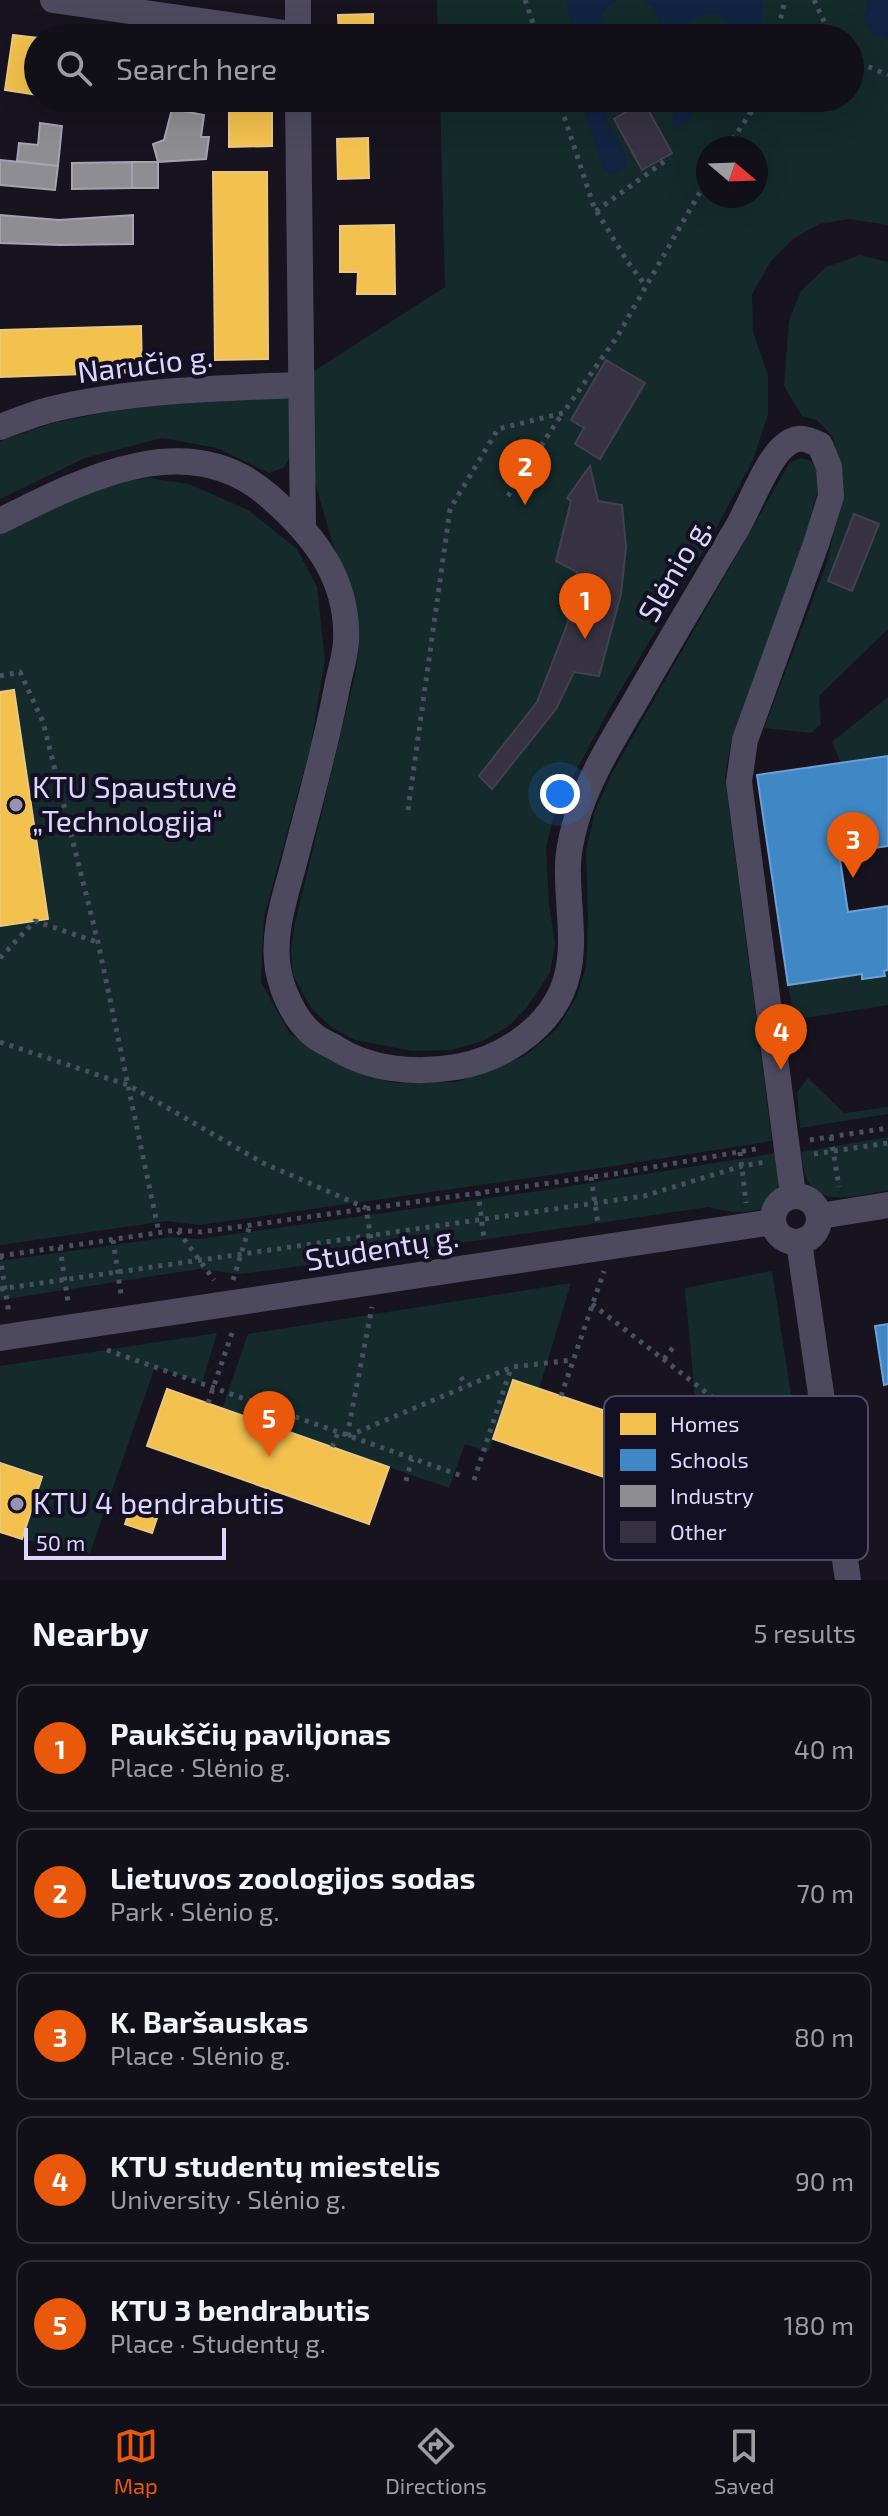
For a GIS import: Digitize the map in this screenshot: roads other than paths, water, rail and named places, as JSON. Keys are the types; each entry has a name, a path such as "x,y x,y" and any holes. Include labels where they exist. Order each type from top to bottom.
{"street":[{"path":"53,0 216,24"},
{"path":"298,0 298,24"},
{"path":"298,112 303,528"},
{"name":"Naručio g.","path":"0,427 51,409 129,396 215,388 301,385"},
{"name":"Slėnio g.","path":"0,521 96,476 158,462 180,461 220,466 252,481 303,528 329,562 343,608 346,643 281,913 276,947 278,973 287,999 310,1033 347,1056 403,1070 460,1066 477,1062 518,1043 545,1019 561,992 573,946 568,871 570,847 584,796 605,753 778,451 794,438 806,438 820,445 829,467 831,496 745,740 739,782 793,1195"},
{"path":"761,1224 785,1198 793,1195 808,1198 817,1209 831,1214 888,1205"},
{"path":"761,1224 775,1229 785,1240 799,1242 815,1233 831,1214"},
{"name":"Studentų g.","path":"6,1338 227,1301 488,1266 761,1224"},
{"path":"799,1242 821,1396"},
{"path":"845,1560 848,1580"}],"water":[{"path":"567,0 617,0 608,7 600,24 570,24"},
{"path":"643,0 763,0 760,24 729,24 716,14 709,14 697,17 689,24 660,24 652,7"},
{"path":"867,0 888,0 888,39 872,31 863,19"},
{"path":"585,112 606,112 610,127 624,149 627,165 618,172 605,173"},
{"path":"675,112 694,112 675,130 671,127"}],"place":[{"name":"Lietuvos zoologijos sodas","path":"525,505"},
{"name":"Paukščių paviljonas","path":"585,639"},
{"name":"KTU Spaustuvė „Technologija“","path":"16,805"},
{"name":"K. Baršauskas","path":"853,878"},
{"name":"KTU studentų miestelis","path":"781,1070"},
{"name":"KTU 3 bendrabutis","path":"269,1457"},
{"name":"KTU 4 bendrabutis","path":"17,1504"}]}
